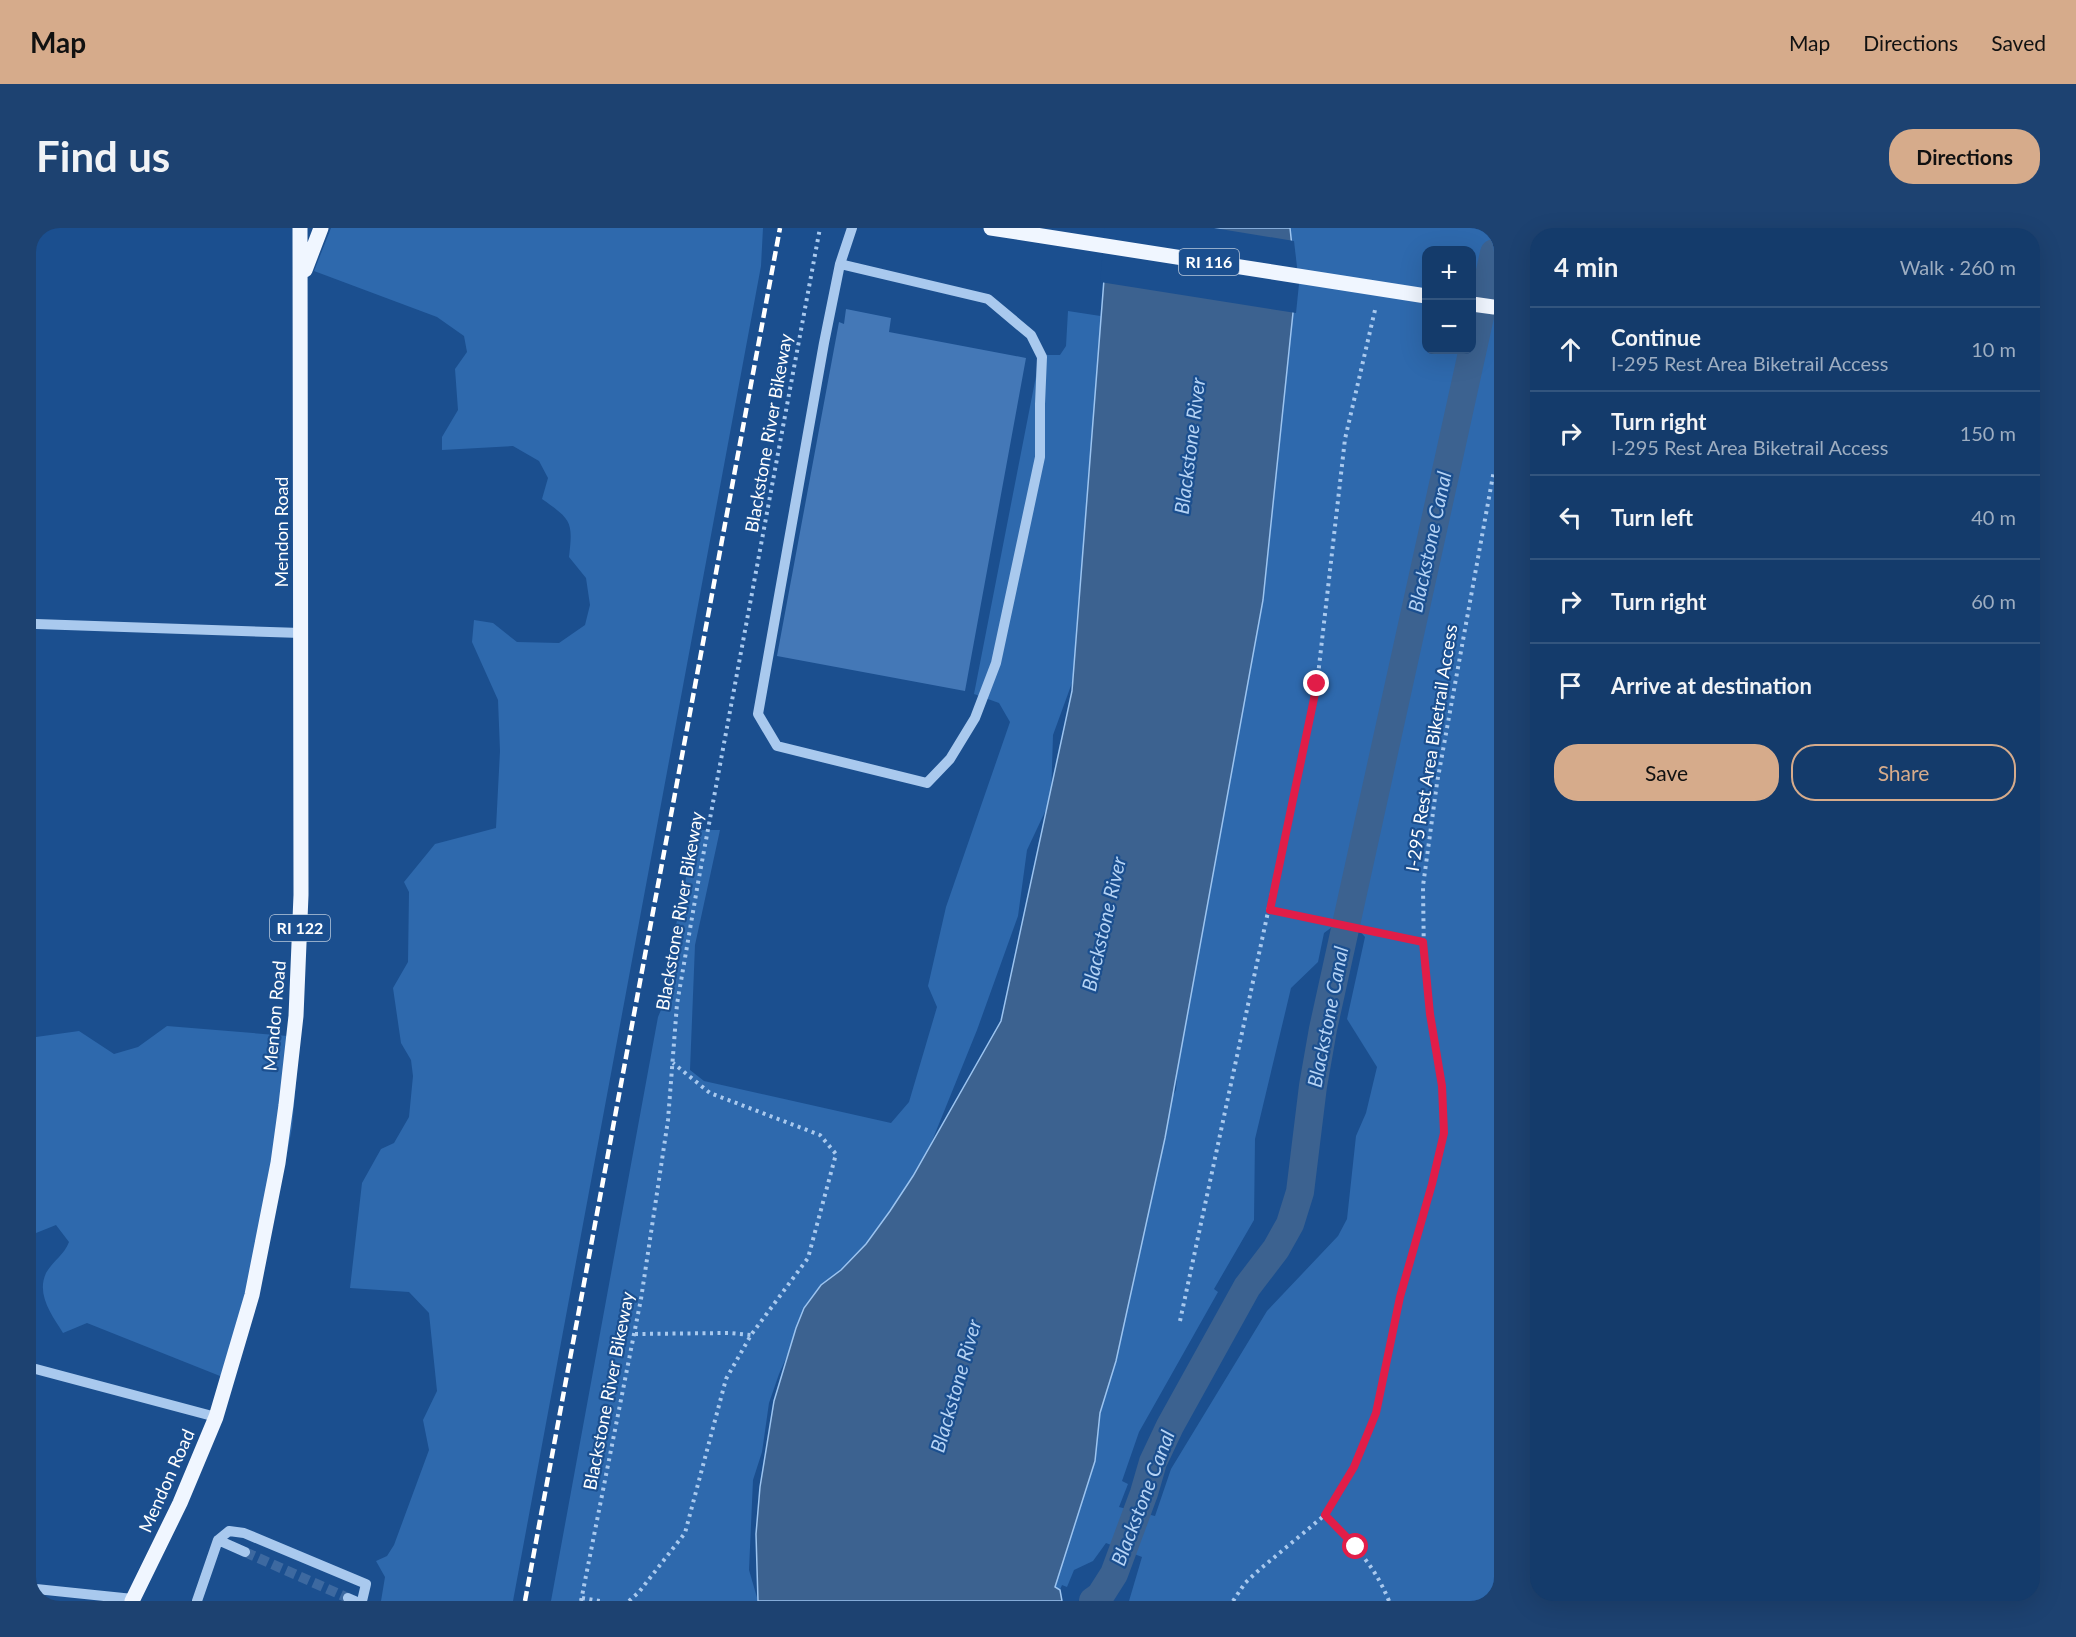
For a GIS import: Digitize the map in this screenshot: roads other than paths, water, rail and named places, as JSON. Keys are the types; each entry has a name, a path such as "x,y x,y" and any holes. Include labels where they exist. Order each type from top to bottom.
{"main road":[{"name":"Mendon Road","path":"132,1600 180,1503 216,1417 246,1317 278,1163 292,1059 301,895 300,228"},
{"path":"300,293 308,259 321,228"},
{"name":"RI 116","path":"991,228 1422,295"},
{"path":"1476,304 1494,307"}],"street":[{"path":"840,264 988,298 1031,335 1042,357 1040,457 996,663 975,718 950,759 927,783 777,746 758,714 824,343 840,264 852,228"},
{"path":"36,624 301,633"},
{"path":"36,1369 216,1417"},
{"path":"197,1601 218,1540 229,1531 244,1533 366,1584 362,1601"},
{"path":"218,1540 245,1552"},
{"path":"36,1589 132,1600"}],"water":[{"name":"Blackstone River","path":"1108,228 1290,228 1296,284 1263,600 1165,1138 1116,1361 1100,1413 1095,1461 1055,1587 1060,1590 1062,1601 758,1601 756,1534 760,1487 774,1401 804,1308 821,1285 841,1270 866,1244 890,1211 913,1176 1001,1021 1072,691"}],"waterway":[{"name":"Blackstone Canal","path":"1093,1601 1100,1596 1114,1574 1153,1462 1170,1426 1247,1287 1276,1249 1290,1224 1300,1192 1313,1086 1323,1029 1494,253"}],"tunnel":[{"path":"245,1552 348,1598"}],"railway":[{"path":"525,1601 780,228"}]}
